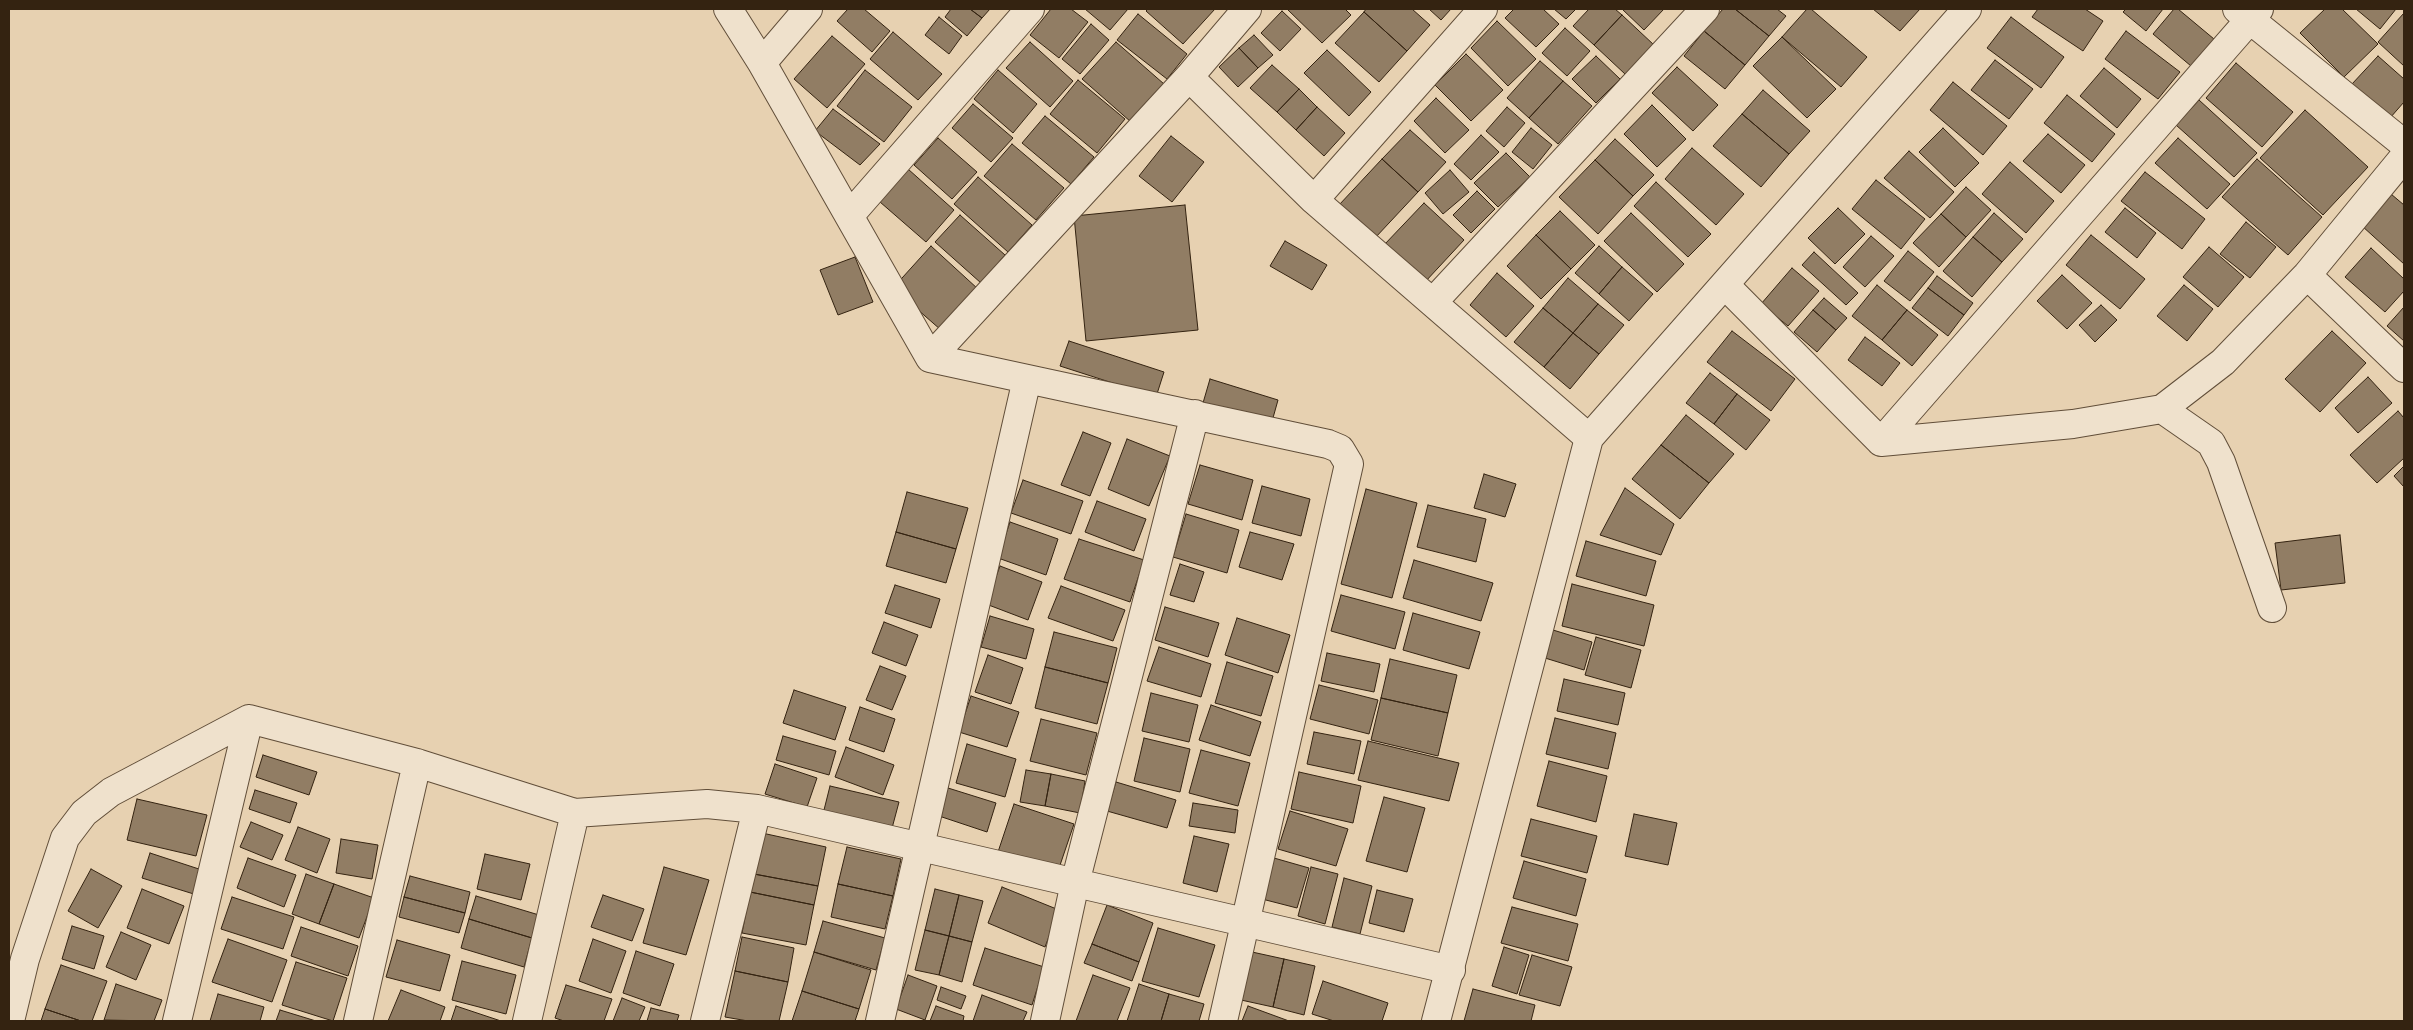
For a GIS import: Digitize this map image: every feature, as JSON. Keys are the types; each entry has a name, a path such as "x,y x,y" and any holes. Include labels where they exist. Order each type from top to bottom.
{"street":[{"path":"728,9 762,62 930,358 1328,444 1340,449 1349,464 1223,1021"},
{"path":"762,62 808,9"},
{"path":"850,215 1030,9"},
{"path":"930,358 1188,77 1247,9"},
{"path":"1314,200 1483,9"},
{"path":"1434,301 1705,9"},
{"path":"1436,1021 1451,970 1589,438 1967,9"},
{"path":"1881,442 2248,12 2404,144"},
{"path":"1188,77 1314,200 1434,301 1589,438"},
{"path":"1881,442 2073,424 2162,409 2223,362 2307,275 2404,157"},
{"path":"2307,275 2404,368"},
{"path":"1725,285 1881,442"},
{"path":"880,1021 1028,379"},
{"path":"2162,409 2211,443 2221,462 2272,608"},
{"path":"1045,1021 1075,883 1195,414"},
{"path":"10,1021 25,959 65,838 84,813 110,792 249,718 417,763 575,813 707,804 757,809 1451,970"},
{"path":"177,1021 249,718"},
{"path":"358,1021 417,763"},
{"path":"705,1021 757,809"},
{"path":"527,1021 575,813"}],"building":[{"path":"848,9 864,9 890,31 872,52 837,21"},
{"path":"951,9 970,9 982,18 967,36 945,17"},
{"path":"970,9 990,9 982,18"},
{"path":"1051,9 1071,9 1088,22 1059,58 1030,35"},
{"path":"1085,9 1128,9 1110,30"},
{"path":"1148,9 1215,9 1183,44 1146,11"},
{"path":"1287,9 1345,9 1351,15 1322,43"},
{"path":"1366,9 1412,9 1430,25 1407,51 1364,12"},
{"path":"1429,9 1451,9 1441,20"},
{"path":"1514,9 1543,9 1559,24 1536,47 1505,18"},
{"path":"1554,9 1576,9 1566,19"},
{"path":"1589,9 1615,9 1622,15 1594,45 1573,26"},
{"path":"1622,9 1664,9 1644,30"},
{"path":"1723,9 1735,9 1769,36 1745,65 1704,31"},
{"path":"1735,9 1777,9 1786,16 1769,36"},
{"path":"1807,9 1811,9 1867,57 1841,87 1782,37"},
{"path":"1873,9 1920,9 1900,31"},
{"path":"2038,9 2085,9 2103,21 2083,51 2032,17"},
{"path":"2126,9 2163,9 2146,31 2123,12"},
{"path":"2174,9 2178,9 2214,39 2191,66 2153,34"},
{"path":"2325,9 2342,9 2378,44 2344,77 2300,33"},
{"path":"2356,9 2396,9 2380,29"},
{"path":"1282,11 1301,29 1280,51 1261,33"},
{"path":"1364,12 1407,51 1379,82 1335,43"},
{"path":"2404,13 2404,66 2378,42"},
{"path":"1138,14 1187,54 1167,79 1117,40"},
{"path":"1622,15 1654,45 1625,74 1594,45"},
{"path":"939,17 962,36 949,54 925,35"},
{"path":"2011,17 2064,57 2041,88 1987,48"},
{"path":"1497,21 1536,59 1508,86 1471,48"},
{"path":"1091,24 1109,40 1080,74 1062,59"},
{"path":"1565,28 1590,51 1567,76 1542,53"},
{"path":"1704,31 1745,65 1725,89 1684,56"},
{"path":"2126,31 2180,72 2158,99 2105,59"},
{"path":"893,32 942,74 918,100 870,59"},
{"path":"1254,35 1273,55 1258,68 1239,48"},
{"path":"832,36 865,64 827,108 794,79"},
{"path":"1782,37 1836,89 1807,118 1753,66"},
{"path":"1030,42 1073,81 1050,107 1006,68"},
{"path":"1116,42 1164,84 1131,122 1082,79"},
{"path":"1239,48 1258,68 1238,87 1219,67"},
{"path":"1327,50 1371,92 1349,116 1304,73"},
{"path":"1466,54 1503,90 1471,121 1435,85"},
{"path":"1596,56 1620,79 1596,103 1572,79"},
{"path":"2378,56 2404,79 2404,102 2390,118 2352,84"},
{"path":"1995,60 2033,89 2009,119 1971,90"},
{"path":"1540,61 1563,81 1529,118 1507,98"},
{"path":"2236,63 2293,112 2262,147 2206,98"},
{"path":"1272,65 1299,89 1277,112 1250,88"},
{"path":"1677,67 1718,105 1693,131 1652,93"},
{"path":"2104,68 2141,99 2117,128 2080,96"},
{"path":"865,70 912,107 884,142 837,106"},
{"path":"998,70 1037,104 1013,133 974,99"},
{"path":"1078,80 1125,119 1097,153 1050,114"},
{"path":"1563,81 1592,106 1558,144 1529,118"},
{"path":"1953,82 2007,126 1983,155 1930,110"},
{"path":"1299,89 1317,107 1296,130 1277,112"},
{"path":"1763,90 1810,131 1789,154 1742,114"},
{"path":"2067,95 2115,134 2092,162 2044,123"},
{"path":"1436,98 1469,130 1445,153 1414,121"},
{"path":"2199,100 2257,153 2234,177 2176,125"},
{"path":"973,104 1013,138 991,162 952,128"},
{"path":"1652,105 1686,139 1657,167 1624,134"},
{"path":"1317,107 1345,133 1324,156 1296,130"},
{"path":"1507,107 1525,123 1504,147 1486,131"},
{"path":"833,109 880,144 860,165 815,131"},
{"path":"2305,110 2368,167 2323,215 2260,158"},
{"path":"1742,114 1789,154 1761,187 1713,146"},
{"path":"1045,116 1094,157 1071,184 1022,143"},
{"path":"1531,128 1552,145 1533,169 1512,152"},
{"path":"1943,128 1979,163 1955,187 1919,152"},
{"path":"1410,130 1446,162 1418,192 1382,159"},
{"path":"2048,134 2085,165 2061,193 2023,161"},
{"path":"1481,135 1499,152 1471,180 1454,164"},
{"path":"1171,136 1204,162 1172,202 1139,176"},
{"path":"938,138 977,172 952,199 914,165"},
{"path":"2178,138 2230,184 2207,209 2155,163"},
{"path":"1615,139 1654,175 1633,196 1595,160"},
{"path":"1012,144 1064,188 1036,220 984,176"},
{"path":"1692,148 1744,194 1716,225 1665,179"},
{"path":"1909,151 1954,192 1930,218 1884,178"},
{"path":"1506,153 1530,177 1498,207 1474,183"},
{"path":"1382,159 1418,192 1375,238 1339,205"},
{"path":"2257,159 2322,217 2288,255 2222,197"},
{"path":"1595,160 1633,196 1598,234 1559,197"},
{"path":"2010,162 2054,201 2026,233 1982,194"},
{"path":"908,169 954,210 926,242 880,202"},
{"path":"1450,170 1469,192 1443,214 1425,193"},
{"path":"2145,172 2205,219 2182,249 2121,201"},
{"path":"978,177 1032,225 1008,252 954,204"},
{"path":"1876,180 1925,219 1901,249 1852,209"},
{"path":"1656,182 1711,234 1688,257 1634,206"},
{"path":"1966,187 1991,210 1966,237 1941,214"},
{"path":"1477,191 1495,209 1471,233 1453,215"},
{"path":"2391,194 2404,205 2404,264 2362,226"},
{"path":"1424,203 1464,240 1425,282 1384,245"},
{"path":"1185,205 1198,330 1086,341 1074,216"},
{"path":"1838,208 1865,234 1835,264 1808,238"},
{"path":"2125,208 2156,233 2137,258 2105,232"},
{"path":"1560,211 1595,245 1571,269 1536,235"},
{"path":"1631,213 1684,264 1657,292 1604,241"},
{"path":"1994,213 2023,239 2002,262 1973,237"},
{"path":"1941,214 1966,237 1939,267 1913,243"},
{"path":"960,215 1005,255 981,283 935,242"},
{"path":"2246,222 2276,247 2250,278 2220,254"},
{"path":"1536,235 1571,269 1541,299 1507,266"},
{"path":"2091,235 2145,279 2120,309 2066,265"},
{"path":"1871,236 1894,256 1865,287 1843,267"},
{"path":"1973,237 2002,262 1972,297 1943,271"},
{"path":"1285,241 1327,265 1312,290 1270,266"},
{"path":"931,246 978,289 941,330 893,288"},
{"path":"1599,246 1622,267 1599,294 1575,273"},
{"path":"2209,247 2244,277 2218,307 2183,277"},
{"path":"2371,248 2404,279 2404,291 2385,312 2345,277"},
{"path":"1908,251 1934,272 1910,301 1884,281"},
{"path":"1814,252 1858,293 1846,305 1802,265"},
{"path":"855,257 873,302 838,315 820,270"},
{"path":"1622,267 1653,294 1629,321 1599,294"},
{"path":"1792,268 1819,291 1788,326 1761,304"},
{"path":"1497,273 1534,306 1506,337 1470,305"},
{"path":"2062,275 2092,303 2067,329 2037,301"},
{"path":"1937,276 1973,303 1964,315 1928,288"},
{"path":"1568,278 1598,304 1573,333 1543,308"},
{"path":"1877,285 1907,310 1882,340 1852,316"},
{"path":"2184,285 2213,309 2187,341 2157,316"},
{"path":"1928,288 1964,315 1948,336 1912,308"},
{"path":"1824,298 1847,318 1836,330 1813,310"},
{"path":"1598,304 1624,325 1599,354 1573,333"},
{"path":"2101,305 2117,320 2095,342 2079,325"},
{"path":"2404,307 2404,341 2387,326"},
{"path":"1543,308 1573,333 1544,367 1514,342"},
{"path":"1813,310 1836,330 1817,352 1794,332"},
{"path":"1907,310 1938,335 1912,366 1882,340"},
{"path":"1732,331 1795,379 1771,411 1707,362"},
{"path":"2332,331 2366,363 2320,412 2285,379"},
{"path":"1573,333 1599,354 1570,389 1544,367"},
{"path":"1865,337 1900,363 1882,386 1848,360"},
{"path":"1069,341 1164,372 1156,397 1060,366"},
{"path":"1710,373 1737,394 1714,424 1686,403"},
{"path":"2368,377 2392,403 2358,433 2335,408"},
{"path":"1210,379 1278,400 1271,425 1203,403"},
{"path":"1737,394 1770,420 1746,450 1714,424"},
{"path":"2398,411 2404,418 2404,458 2377,483 2350,455"},
{"path":"1686,415 1734,454 1709,483 1661,445"},
{"path":"1083,432 1111,443 1090,496 1061,485"},
{"path":"1127,439 1170,456 1149,506 1108,489"},
{"path":"1661,445 1709,483 1680,519 1632,479"},
{"path":"1200,465 1253,480 1242,520 1188,504"},
{"path":"2404,466 2404,487 2394,476"},
{"path":"1484,474 1516,484 1505,517 1474,508"},
{"path":"1023,480 1083,501 1071,534 1011,513"},
{"path":"1262,486 1310,499 1301,536 1252,523"},
{"path":"1625,488 1674,524 1661,555 1600,535"},
{"path":"1366,489 1417,503 1392,598 1341,584"},
{"path":"907,492 968,508 956,549 896,532"},
{"path":"1097,501 1146,519 1134,551 1085,532"},
{"path":"1428,505 1486,519 1476,562 1417,547"},
{"path":"1186,514 1239,530 1227,573 1173,557"},
{"path":"1010,522 1058,539 1046,575 998,558"},
{"path":"896,532 956,549 946,583 886,566"},
{"path":"1250,532 1294,544 1282,580 1239,567"},
{"path":"2340,535 2345,583 2281,590 2275,543"},
{"path":"1079,539 1144,560 1130,602 1064,579"},
{"path":"1586,541 1656,561 1646,596 1576,576"},
{"path":"1414,560 1493,583 1481,621 1403,598"},
{"path":"1180,564 1204,572 1194,602 1170,595"},
{"path":"1000,566 1042,582 1028,620 986,604"},
{"path":"1572,584 1654,605 1644,646 1562,626"},
{"path":"895,585 940,599 931,628 885,613"},
{"path":"1061,586 1125,610 1113,641 1048,618"},
{"path":"1341,595 1405,612 1395,649 1331,631"},
{"path":"1165,607 1219,623 1208,657 1155,640"},
{"path":"1413,613 1480,632 1469,669 1403,650"},
{"path":"990,616 1034,629 1026,659 981,647"},
{"path":"1237,618 1290,635 1278,673 1225,655"},
{"path":"884,622 918,635 906,666 872,653"},
{"path":"1553,630 1592,642 1584,670 1545,658"},
{"path":"1054,632 1117,648 1108,683 1045,667"},
{"path":"1596,637 1641,650 1631,688 1585,675"},
{"path":"1159,647 1211,664 1201,697 1147,681"},
{"path":"1327,653 1380,664 1374,692 1321,681"},
{"path":"988,655 1023,668 1011,704 975,692"},
{"path":"1390,659 1457,675 1448,713 1381,698"},
{"path":"1227,662 1273,676 1261,716 1215,703"},
{"path":"880,666 906,676 892,710 866,700"},
{"path":"1045,667 1108,683 1097,724 1035,708"},
{"path":"1564,679 1625,693 1618,725 1557,711"},
{"path":"1319,685 1378,700 1369,734 1310,719"},
{"path":"794,690 846,707 835,740 783,723"},
{"path":"1151,693 1198,705 1189,742 1142,731"},
{"path":"971,696 1019,712 1007,747 959,732"},
{"path":"1381,698 1448,713 1438,756 1371,740"},
{"path":"1211,705 1261,722 1250,756 1199,740"},
{"path":"860,707 895,719 884,752 849,740"},
{"path":"1555,718 1616,733 1608,769 1546,754"},
{"path":"1041,719 1097,733 1086,775 1030,761"},
{"path":"1314,732 1361,741 1354,774 1307,764"},
{"path":"783,736 836,751 829,775 776,760"},
{"path":"1144,738 1190,749 1180,792 1134,781"},
{"path":"1368,741 1459,763 1449,801 1358,780"},
{"path":"967,744 1016,759 1005,797 956,783"},
{"path":"846,747 894,765 883,795 835,777"},
{"path":"1201,750 1250,763 1238,806 1189,793"},
{"path":"263,755 317,772 309,795 256,777"},
{"path":"1549,761 1607,776 1596,822 1537,806"},
{"path":"775,764 817,778 807,807 765,794"},
{"path":"1026,770 1051,774 1045,806 1020,802"},
{"path":"1299,772 1361,786 1353,823 1291,809"},
{"path":"1051,774 1085,781 1080,813 1045,806"},
{"path":"1116,782 1176,800 1167,828 1107,811"},
{"path":"830,786 899,802 891,832 823,814"},
{"path":"948,788 996,803 987,832 939,816"},
{"path":"255,790 297,803 290,823 249,809"},
{"path":"1384,797 1425,808 1407,872 1366,861"},
{"path":"137,799 207,815 196,856 127,840"},
{"path":"1193,803 1238,810 1235,833 1189,826"},
{"path":"1014,804 1074,824 1057,874 997,855"},
{"path":"1290,811 1348,829 1336,866 1278,849"},
{"path":"1634,814 1677,823 1668,865 1625,856"},
{"path":"1531,819 1597,836 1587,873 1521,856"},
{"path":"251,822 283,835 272,860 240,847"},
{"path":"298,827 330,839 317,873 285,860"},
{"path":"762,833 826,847 818,886 754,874"},
{"path":"1194,836 1229,844 1217,892 1183,883"},
{"path":"341,839 378,845 372,879 336,873"},
{"path":"847,847 901,859 893,896 838,884"},
{"path":"150,853 205,871 197,895 142,878"},
{"path":"485,854 530,864 521,900 477,889"},
{"path":"248,858 296,875 284,907 237,888"},
{"path":"1274,858 1309,868 1297,908 1262,899"},
{"path":"1524,861 1586,879 1576,916 1513,898"},
{"path":"664,867 709,880 686,955 643,943"},
{"path":"1311,867 1338,874 1325,924 1298,916"},
{"path":"91,869 122,886 98,928 68,911"},
{"path":"306,874 334,884 319,924 292,914"},
{"path":"754,874 818,886 814,905 750,892"},
{"path":"410,876 470,892 465,913 404,897"},
{"path":"1344,878 1372,886 1360,934 1332,927"},
{"path":"334,884 374,898 359,938 319,924"},
{"path":"838,884 893,896 885,929 831,917"},
{"path":"1002,887 1059,910 1045,947 988,923"},
{"path":"142,889 184,906 169,944 127,928"},
{"path":"935,889 959,895 949,936 925,930"},
{"path":"1377,890 1413,899 1404,932 1369,923"},
{"path":"750,892 814,905 806,945 742,933"},
{"path":"603,895 644,909 632,941 591,927"},
{"path":"959,895 983,901 972,942 949,936"},
{"path":"476,896 539,915 532,938 469,919"},
{"path":"232,897 294,917 283,949 221,929"},
{"path":"404,897 465,913 459,933 399,917"},
{"path":"1107,905 1153,923 1139,962 1092,944"},
{"path":"1512,907 1578,924 1568,961 1501,943"},
{"path":"469,919 532,938 524,967 461,948"},
{"path":"823,921 885,938 876,970 814,952"},
{"path":"72,926 104,936 94,969 62,959"},
{"path":"301,927 358,946 348,976 291,956"},
{"path":"1158,928 1215,945 1199,997 1142,981"},
{"path":"925,930 949,936 939,975 915,970"},
{"path":"121,932 151,945 136,980 106,967"},
{"path":"949,936 972,942 962,982 939,975"},
{"path":"742,937 794,948 788,982 735,971"},
{"path":"228,939 287,960 272,1002 212,982"},
{"path":"593,939 626,951 611,993 579,981"},
{"path":"397,940 450,955 440,991 386,977"},
{"path":"1092,944 1139,962 1132,981 1084,963"},
{"path":"1504,947 1529,955 1517,994 1492,986"},
{"path":"985,948 1044,967 1032,1005 973,985"},
{"path":"636,951 674,964 660,1006 623,993"},
{"path":"814,952 871,970 859,1009 802,991"},
{"path":"1252,952 1284,959 1273,1007 1241,1000"},
{"path":"1532,955 1572,967 1560,1006 1519,995"},
{"path":"1284,959 1315,966 1304,1015 1273,1007"},
{"path":"462,961 516,975 506,1014 452,1000"},
{"path":"296,962 347,978 333,1021 282,1005"},
{"path":"61,965 107,981 92,1021 81,1021 45,1009"},
{"path":"735,971 788,982 779,1021 748,1021 725,1017"},
{"path":"908,975 937,986 925,1020 896,1009"},
{"path":"1093,975 1130,988 1117,1021 1076,1021"},
{"path":"1323,981 1388,1003 1382,1021 1334,1021 1312,1014"},
{"path":"116,984 162,1000 154,1021 104,1020"},
{"path":"1139,984 1169,994 1161,1021 1127,1021"},
{"path":"566,985 612,999 604,1021 564,1021 555,1018"},
{"path":"941,987 966,996 961,1009 937,1000"},
{"path":"1473,989 1535,1005 1531,1021 1464,1021"},
{"path":"401,990 445,1007 440,1021 388,1021"},
{"path":"802,991 859,1009 855,1021 792,1021"},
{"path":"218,994 264,1007 260,1021 210,1021"},
{"path":"1169,994 1204,1004 1199,1021 1161,1021"},
{"path":"982,995 1027,1012 1023,1021 973,1021"},
{"path":"622,998 645,1007 639,1021 613,1021"},
{"path":"456,1006 501,1021 451,1021"},
{"path":"936,1006 964,1016 963,1021 930,1021"},
{"path":"1248,1006 1289,1021 1242,1021"},
{"path":"651,1008 679,1015 677,1021 647,1021"},
{"path":"45,1009 81,1021 41,1021"},
{"path":"280,1010 316,1021 276,1021"}]}
